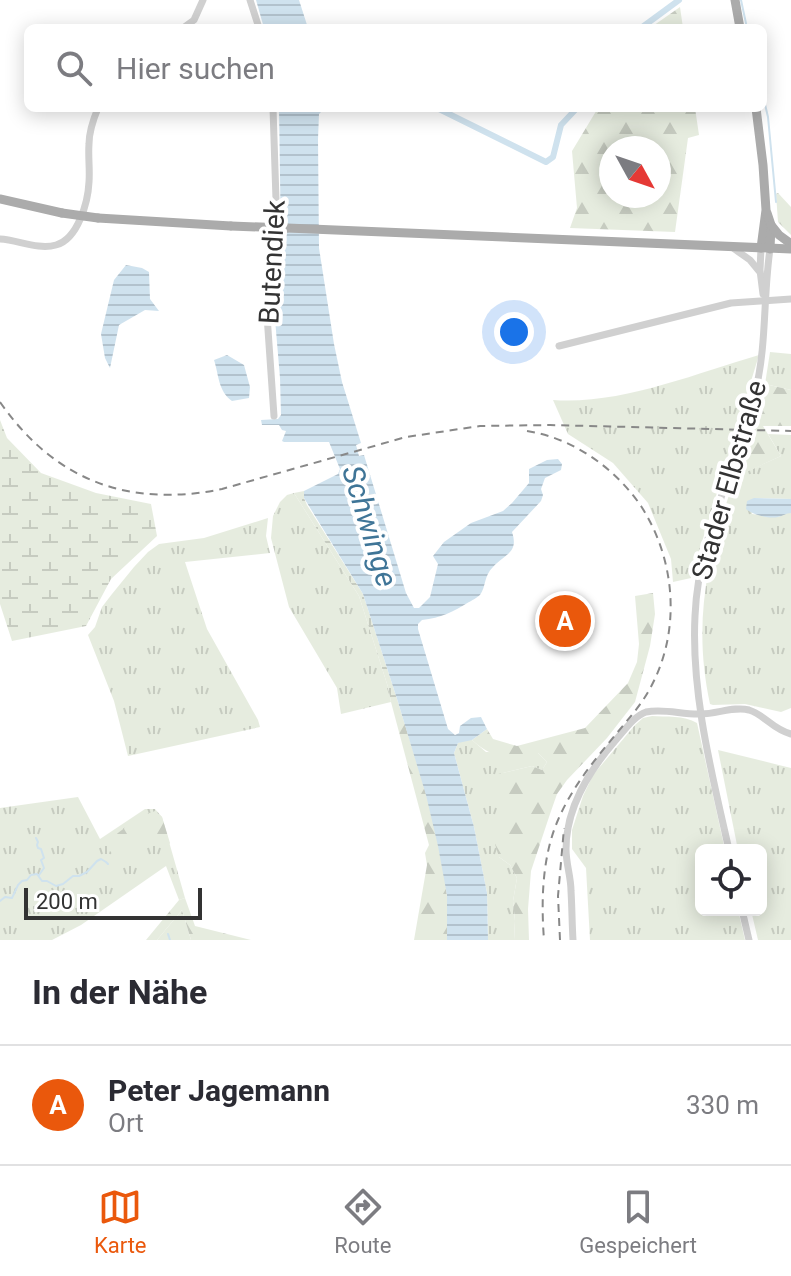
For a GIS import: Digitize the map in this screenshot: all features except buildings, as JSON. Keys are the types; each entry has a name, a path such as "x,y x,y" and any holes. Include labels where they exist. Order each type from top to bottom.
{"main road":[{"path":"735,0 739,24"},
{"path":"756,112 763,165 766,248"},
{"path":"0,199 98,218 731,247 791,247"},
{"path":"766,210 771,225 791,247"},
{"path":"766,248 771,225"}],"street":[{"path":"188,24 194,20 203,0"},
{"path":"250,0 258,24"},
{"path":"0,239 51,246 61,243 73,232 86,203 89,142 96,112"},
{"name":"Butendiek","path":"273,112 275,253 266,301 274,416"},
{"path":"731,247 751,261 760,273"},
{"name":"Stader Elbstraße","path":"764,300 760,273 766,248"},
{"name":"Stader Elbstraße","path":"728,844 702,714 695,615 698,583 709,534 754,397 763,350 766,248"},
{"path":"559,346 731,303 791,299"},
{"path":"573,940 566,845 569,823 586,778 636,718 644,712 702,714 747,709 776,729 791,734"},
{"path":"743,916 749,940"}],"green space":[{"path":"680,7 682,24 656,24"},
{"path":"596,112 696,112 699,135 688,138 675,232 570,228 577,208 572,151"},
{"path":"778,193 791,207 791,235 778,222"},
{"path":"770,352 791,354 791,390 765,384"},
{"path":"759,355 691,578 673,582 671,559 648,503 613,463 568,434 553,400 604,398 630,393"},
{"path":"765,384 791,390 791,426 763,426 781,456 740,475"},
{"path":"0,420 7,438 41,473 96,493 151,504 157,536 111,579 86,626 12,641 0,604"},
{"path":"751,433 741,474 781,456 768,434 791,435 791,499 754,498 752,514 778,517 791,513 791,708 781,712 745,704 710,704 704,667 704,598 710,566 717,533"},
{"path":"304,491 307,505 363,594 398,702 391,702 359,596 294,493"},
{"path":"294,493 359,596 391,702 341,714 337,688 289,607 271,538 273,516 280,502"},
{"path":"268,518 266,536 270,553 185,562 207,629 260,727 128,756 114,701 88,635 95,627 102,607 134,567 159,544 204,538"},
{"path":"653,593 655,614 650,646 635,702 557,794 531,871 529,940 514,940 513,901 517,878 510,865 499,857 495,844 503,818 494,775 532,766 542,770 547,762 538,753 496,755 472,740 487,729 493,739 517,746 585,728 628,683 637,662 639,644 635,596"},
{"path":"391,702 398,702 434,823 447,896 447,940 414,940 427,865 425,853 429,845"},
{"path":"643,718 681,718 697,723 724,844 695,844 695,916 739,916 745,940 590,940 586,868 572,849 572,830 593,775"},
{"path":"467,739 486,752 538,753 547,762 542,770 532,766 503,773 503,829 499,857 510,865 517,878 513,901 514,940 488,940 487,893 474,827 454,753 458,743"},
{"path":"718,750 791,768 791,940 758,940 752,916 767,916 767,844 737,844"},
{"path":"78,797 100,839 145,809 155,809 162,817 185,898 179,900 166,866 81,925 52,940 0,940 0,808"},
{"path":"155,811 162,817 170,843 166,849 154,836 144,832 122,857 113,855 108,842 130,824"},
{"path":"185,898 195,926 251,940 191,940 182,910 157,940 146,940 179,900"},
{"path":"182,910 191,940 157,940"}],"water":[{"path":"256,0 299,0 307,24 263,24"},
{"name":"Schwinge","path":"279,112 321,112 318,139 319,248 334,344 361,443 356,445 359,456 364,455 406,593 414,608 419,608 430,597 438,564 433,556 444,542 471,523 503,511 529,483 529,469 547,460 558,459 562,464 561,470 545,478 541,501 512,532 512,549 490,570 480,595 452,612 422,620 418,624 448,729 455,735 459,733 460,726 471,718 481,717 487,729 472,740 458,743 454,753 474,827 487,893 488,940 447,940 447,895 438,846 398,702 363,594 304,498 304,491 338,474 340,469 329,442 284,442 286,431 279,425 262,425 261,420 278,419 281,415 274,307 281,244"},
{"path":"126,265 149,272 150,299 159,311 145,310 119,325 110,368 101,334 114,280"},
{"path":"227,355 244,365 250,387 249,398 232,401 221,388 214,360"},
{"path":"754,498 791,499 791,513 766,517 753,513 746,509 747,501"}],"waterway":[{"path":"646,24 679,0"},
{"path":"741,0 746,24"},
{"path":"445,112 546,162 553,157 561,125 573,112"},
{"path":"767,112 776,202"},
{"path":"36,838 44,858 41,860 44,868 39,875"},
{"path":"0,901 5,897 12,898 18,885 31,875 37,874 42,881 56,886 87,872 101,859 108,864"},
{"path":"168,934 170,940"}],"railway":[{"path":"0,402 45,452 70,469 125,491 156,495 222,489 406,437 480,426 791,431"},
{"path":"527,431 561,440 592,457 631,492 654,530 664,556 671,610 668,637 650,688 583,776 558,820 544,879 544,940"},
{"path":"560,940 558,896 564,828"}],"place":[{"name":"Peter Jagemann","path":"565,621"}]}
